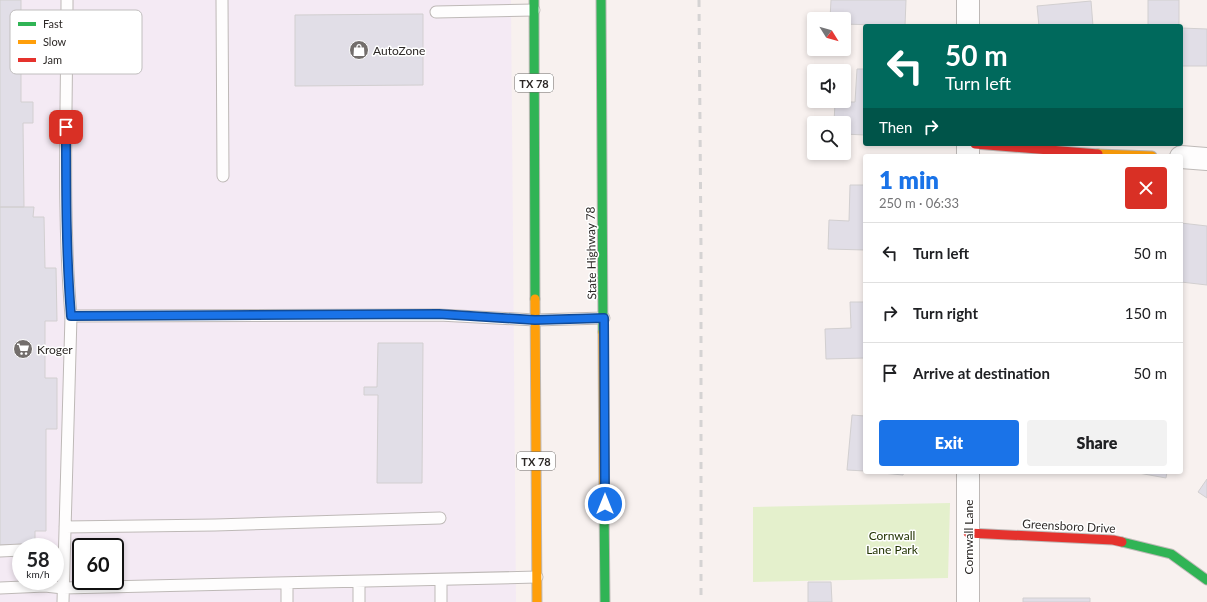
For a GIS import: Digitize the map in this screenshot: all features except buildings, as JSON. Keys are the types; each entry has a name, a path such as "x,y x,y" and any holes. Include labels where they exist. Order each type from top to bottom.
{"main road":[{"name":"State Highway 78","path":"601,0 605,602"},
{"name":"TX 78","path":"534,5 537,602"},
{"path":"999,146 1107,154"},
{"name":"Greensboro Drive","path":"968,533 1113,540 1171,554 1207,580"}],"street":[{"path":"968,0 968,24"},
{"path":"1183,157 1207,159"},
{"name":"Cornwall Lane","path":"968,474 968,602"}],"lane":[{"path":"67,0 67,10"},
{"path":"222,0 223,176"},
{"path":"436,12 534,5"},
{"path":"63,538 65,527 71,316 66,179 67,74"},
{"path":"71,316 439,314 535,320 604,318"},
{"path":"65,527 215,525 440,518"},
{"path":"0,551 12,550"},
{"path":"64,588 537,577"},
{"path":"441,580 441,602"},
{"path":"359,582 359,602"},
{"path":"287,583 287,602"},
{"path":"0,588 12,587"},
{"path":"63,590 63,602"}],"shaded area":[{"path":"0,0 511,0 516,602 0,602"}],"green space":[{"name":"Cornwall Lane Park","path":"950,503 948,578 753,582 753,507"}],"railway":[{"path":"699,0 701,602"}],"traffic: fast":[{"path":"534,0 535,299"},
{"path":"601,0 603,332"},
{"path":"604,502 605,602"},
{"path":"1122,542 1171,554 1207,580"}],"traffic: slow":[{"path":"535,299 537,602"},
{"path":"603,332 604,502"}],"traffic: jam":[{"path":"1000,146 1098,154"},
{"path":"968,533 1113,540 1122,542"}],"place":[{"name":"AutoZone","path":"359,50"},
{"name":"Kroger","path":"23,349"}],"route":[{"path":"66,127 66,179 71,316 439,314 535,320 604,318 605,504"}]}
